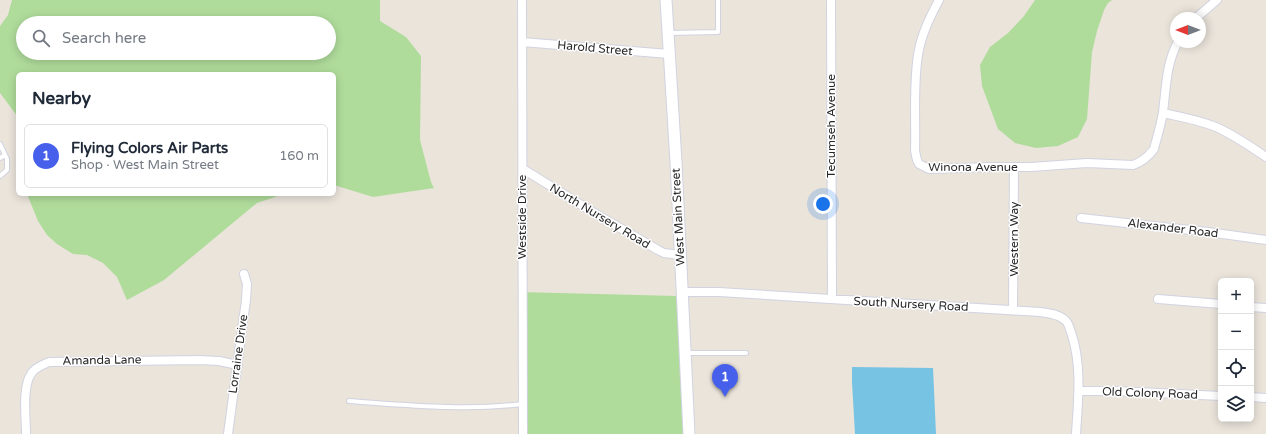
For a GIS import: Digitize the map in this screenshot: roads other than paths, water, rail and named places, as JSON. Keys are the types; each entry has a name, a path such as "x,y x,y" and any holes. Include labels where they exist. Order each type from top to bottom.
{"main road":[{"name":"West Main Street","path":"666,0 689,434"}],"street":[{"name":"Westside Drive","path":"522,0 523,434"},
{"name":"Tecumseh Avenue","path":"831,0 832,299"},
{"name":"Winona Avenue","path":"938,0 929,18 918,54 916,74 915,150 919,164 929,169 1014,166 1031,167 1087,163 1133,165 1140,162 1154,149 1163,112 1167,78 1176,48"},
{"path":"1203,12 1217,0"},
{"name":"Harold Street","path":"522,42 669,54"},
{"path":"1163,112 1216,127 1245,143 1266,157"},
{"name":"Western Way","path":"1013,311 1014,166"},
{"name":"North Nursery Road","path":"523,169 658,250 664,253 680,254"},
{"name":"Alexander Road","path":"1081,218 1266,240"},
{"name":"Lorraine Drive","path":"228,434 246,300 247,284 244,274"},
{"name":"South Nursery Road","path":"682,292 718,292 1051,314 1065,320 1068,324 1075,348 1079,391 1076,434"},
{"path":"1158,299 1218,304"},
{"path":"1254,307 1266,308"},
{"name":"Amanda Lane","path":"26,434 26,394 28,380 34,370 49,362 200,360 219,361 238,365"},
{"name":"Old Colony Road","path":"1079,391 1116,391 1218,396"},
{"path":"1254,398 1266,398"}],"lane":[{"path":"668,33 718,32 718,0"},
{"path":"0,144 7,159 7,170 0,176"},
{"path":"0,158 5,155"},
{"path":"685,353 746,353"},
{"path":"349,401 428,407 502,406 523,404"}],"water":[{"path":"852,367 933,368 936,434 855,434"}],"place":[{"name":"Flying Colors Air Parts","path":"725,397"}]}
